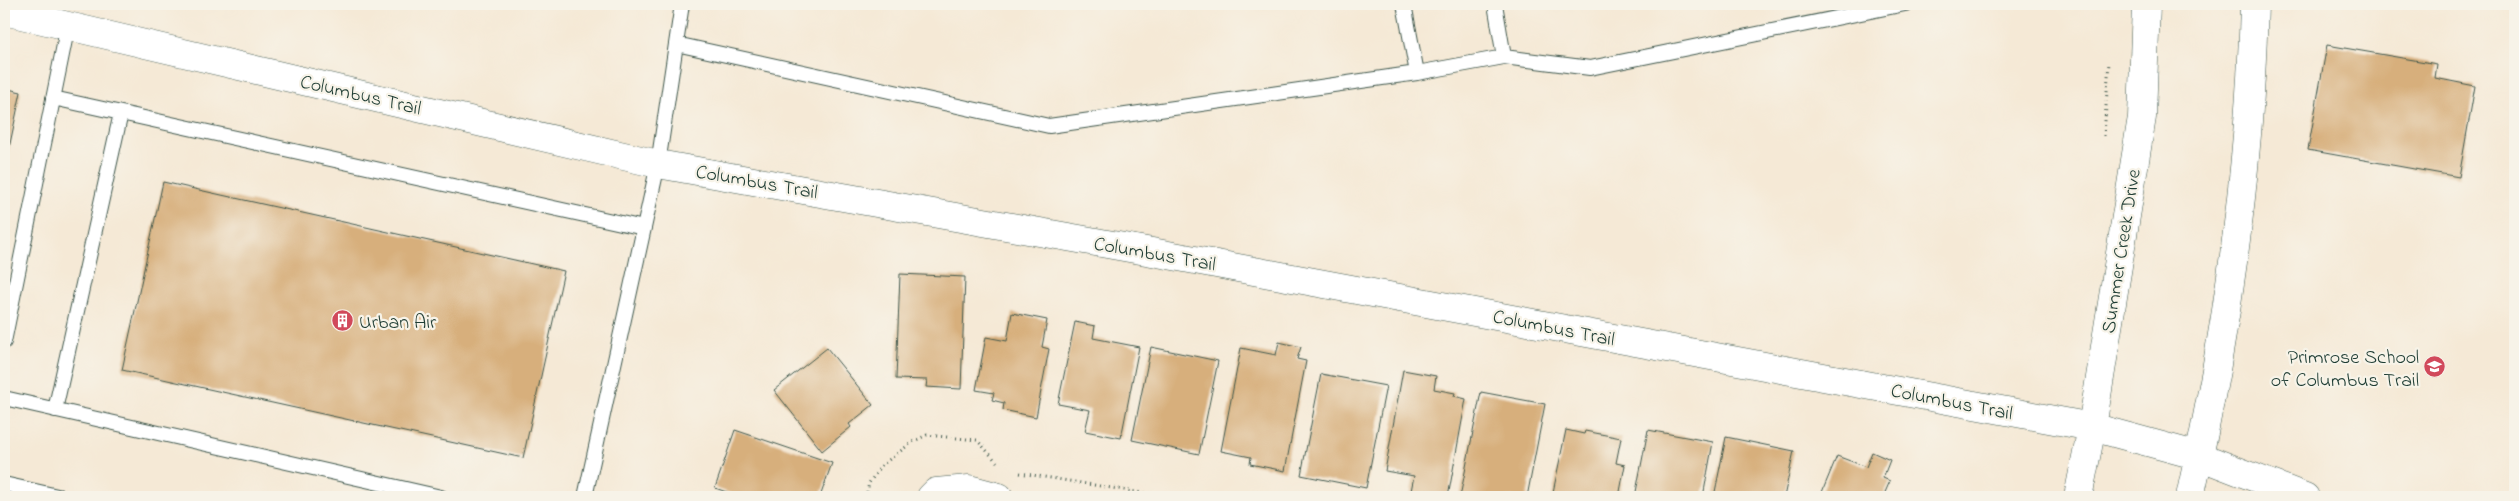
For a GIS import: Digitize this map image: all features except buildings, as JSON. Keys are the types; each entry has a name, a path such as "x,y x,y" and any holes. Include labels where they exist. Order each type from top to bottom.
{"street":[{"name":"Summer Creek Drive","path":"2078,497 2092,427 2142,118 2146,4"},
{"path":"2190,497 2210,409 2240,209 2252,80 2254,4"},
{"name":"Columbus Trail","path":"4,11 658,164 1161,254 2092,427 2199,456 2305,497"},
{"path":"932,497 936,492 969,489 999,497"}],"lane":[{"path":"585,497 658,164 682,4"},
{"path":"1404,4 1417,73"},
{"path":"1494,4 1504,57"},
{"path":"676,44 1049,126 1417,73 1504,57 1590,68 1905,4"},
{"path":"4,342 68,26"},
{"path":"53,98 644,228"},
{"path":"55,410 121,113"},
{"path":"4,398 441,497"},
{"path":"4,484 62,497"}],"place":[{"name":"Urban Air","path":"343,321"},
{"name":"Primrose School of Columbus Trail","path":"2435,367"}]}
